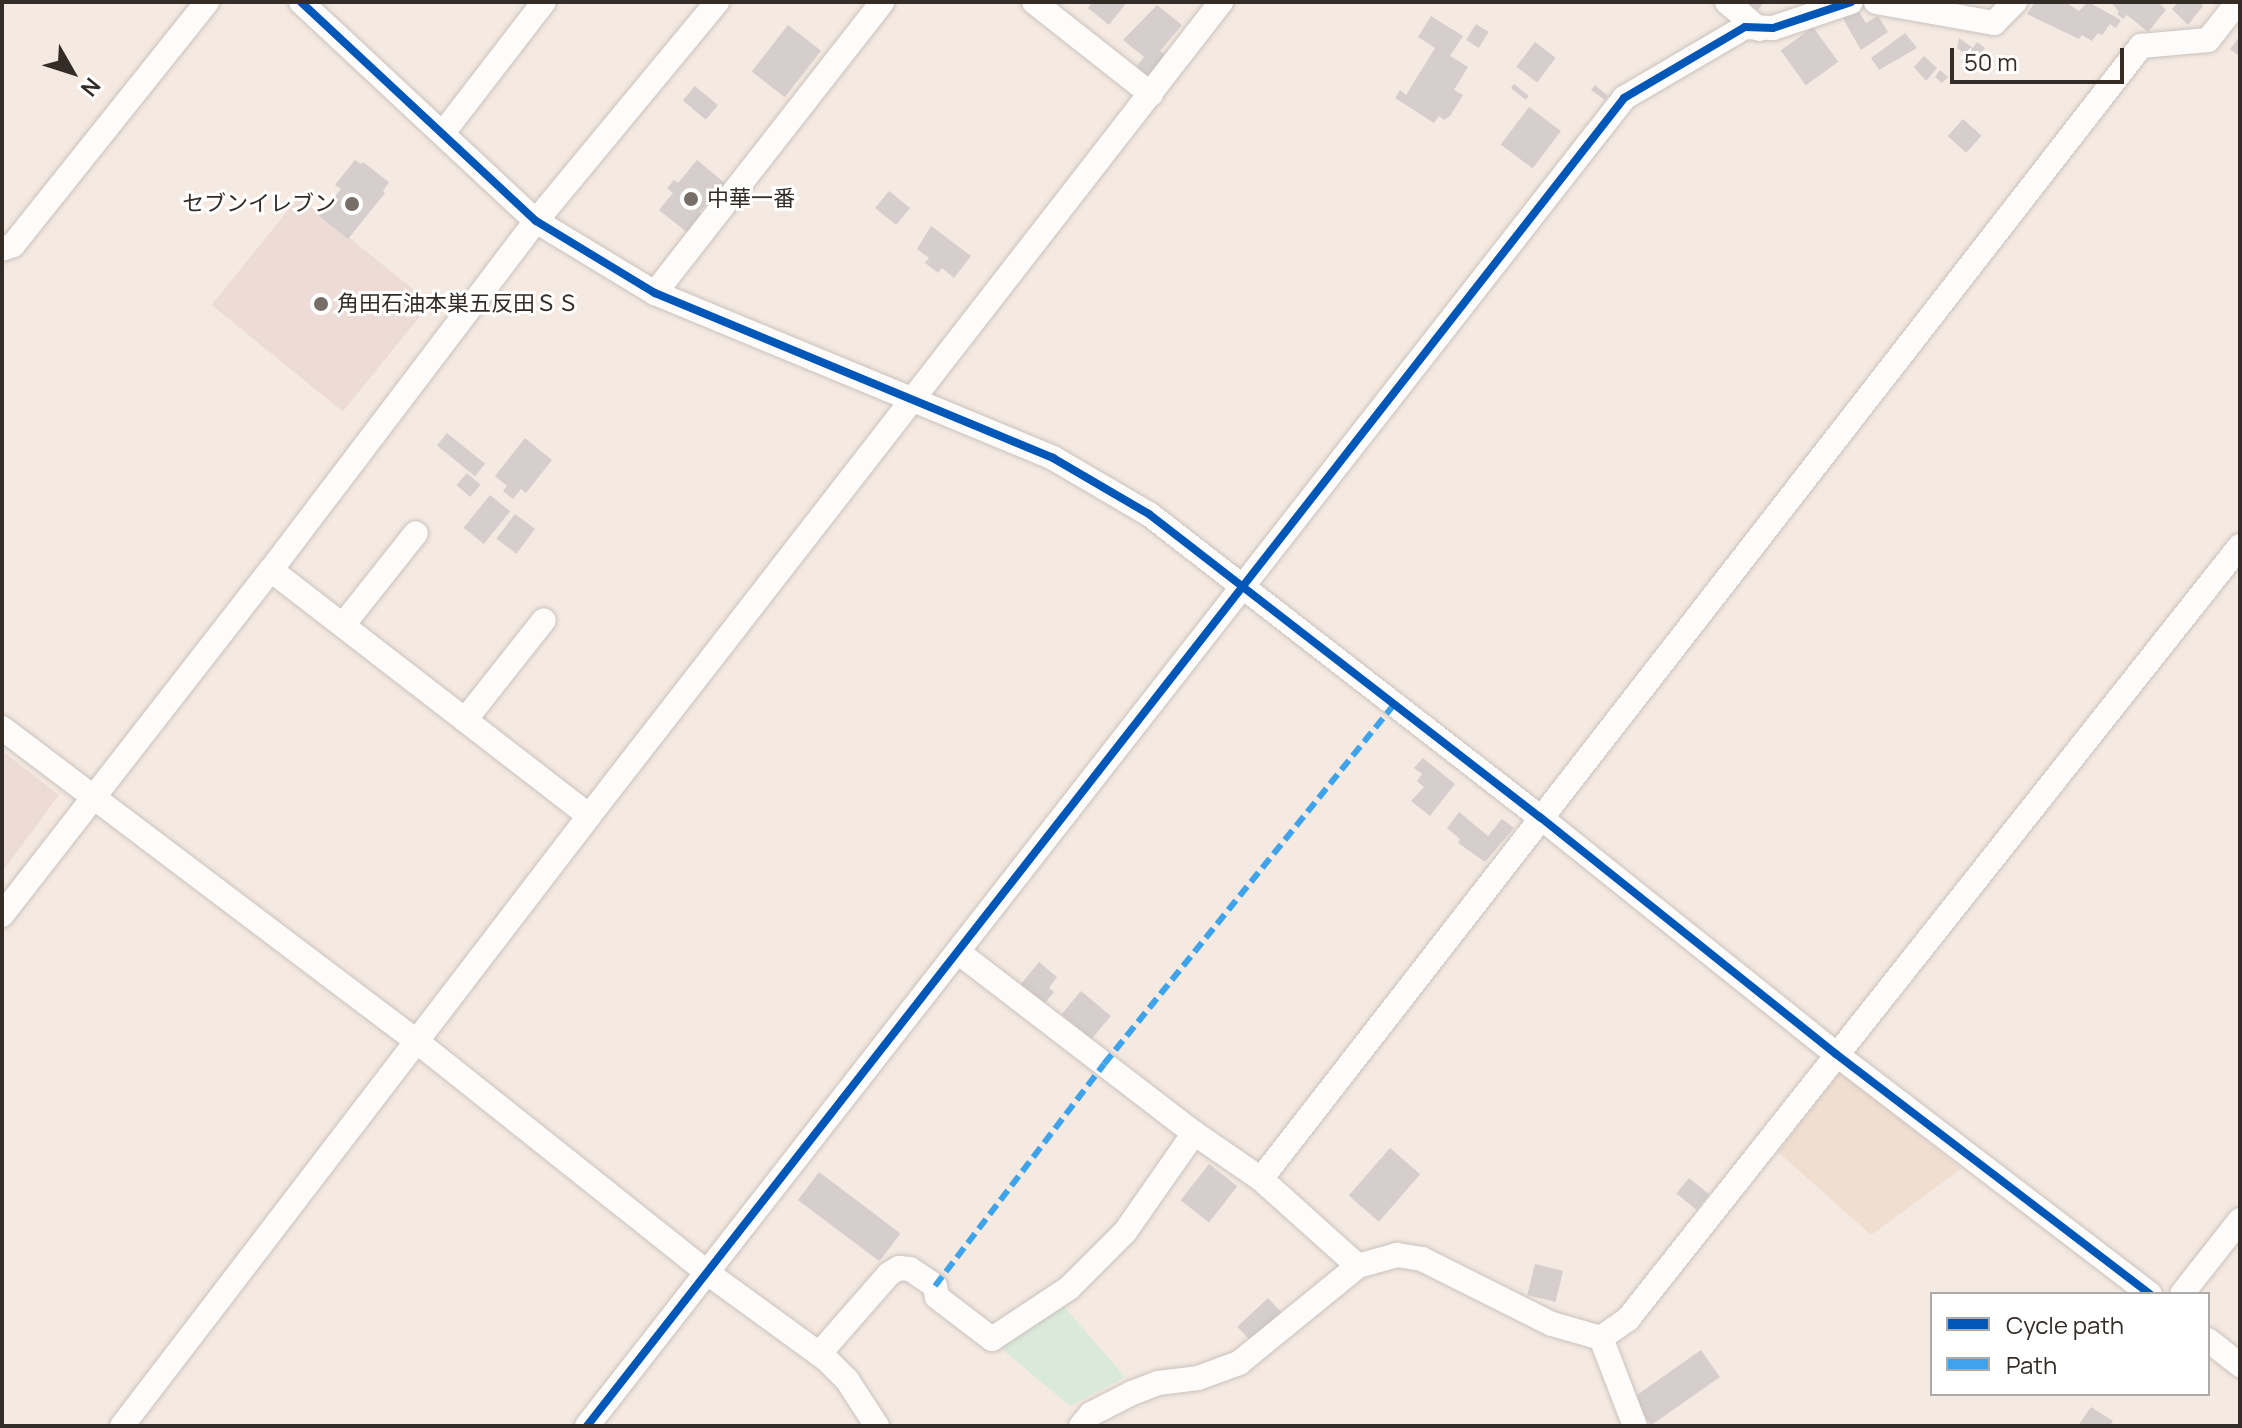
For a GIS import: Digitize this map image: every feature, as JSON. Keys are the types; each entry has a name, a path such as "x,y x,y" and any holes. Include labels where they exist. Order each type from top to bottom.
{"street":[{"path":"2,249 13,245 207,2"},
{"path":"301,2 536,221 655,293 912,399 1094,479 1149,514 1540,817 1836,1054 2147,1292"},
{"path":"443,133 544,2"},
{"path":"2,915 271,570 536,221 717,2"},
{"path":"655,293 882,2"},
{"path":"122,1426 415,1040 1221,2"},
{"path":"1727,2 1759,29"},
{"path":"587,1426 709,1274 1624,98 1745,27 1773,28 1851,2"},
{"path":"1876,2 1994,23 2015,2"},
{"path":"1261,1179 2141,46 2208,40 2238,2"},
{"path":"1044,5 1151,94"},
{"path":"343,625 416,533"},
{"path":"1601,1338 1628,1319 2240,546"},
{"path":"271,570 589,816"},
{"path":"465,720 544,620"},
{"path":"2,728 415,1040 709,1274 819,1354 847,1380 877,1426"},
{"path":"958,952 1194,1133 1261,1179 1358,1266"},
{"path":"819,1354 889,1274 899,1268 910,1269 935,1286 937,1297 992,1339 1069,1288 1125,1232 1194,1133"},
{"path":"2184,1292 2240,1220"},
{"path":"1081,1426 1091,1414 1132,1393 1239,1363 1358,1266 1397,1255 1422,1259 1552,1324 1601,1338"},
{"path":"1601,1338 1635,1426"},
{"path":"2210,1342 2240,1365"}],"shaded area":[{"name":"角田石油本巣五反田ＳＳ","path":"299,197 430,303 343,411 212,305"},
{"path":"2,751 59,795 2,872"},
{"path":"1842,1070 1961,1169 1871,1235 1778,1152"}],"green space":[{"path":"1053,1294 1125,1377 1070,1406 996,1344"}],"building":[{"path":"1093,2 1127,2 1109,25 1088,8"},
{"path":"1747,2 1764,2 1758,10"},
{"path":"2035,2 2065,2 2079,11 2088,2 2121,20 2116,28 2110,24 2102,35 2098,33 2092,41 2082,35 2079,39 2027,14"},
{"path":"2111,2 2158,2 2166,10 2148,32 2127,15 2123,19"},
{"path":"2178,2 2199,2 2203,6 2188,25 2172,9"},
{"path":"1157,5 1182,25 1160,51 1166,55 1148,77 1136,67 1144,57 1123,40"},
{"path":"1858,10 1866,23 1878,16 1888,32 1861,50 1842,17"},
{"path":"1431,16 1463,36 1450,56 1468,67 1454,90 1463,95 1450,116 1444,120 1439,116 1434,123 1395,98 1400,90 1406,95 1435,48 1418,37"},
{"path":"1476,24 1489,32 1479,48 1466,40"},
{"path":"788,25 821,51 785,97 752,71"},
{"path":"1813,27 1838,62 1806,85 1781,51"},
{"path":"1905,33 1917,48 1879,70 1871,58"},
{"path":"2240,36 2240,57 2230,49"},
{"path":"1959,38 1973,48 1977,42 1985,48 1975,61 1957,48"},
{"path":"1535,42 1556,58 1537,82 1516,67"},
{"path":"1924,56 1937,68 1926,81 1914,67"},
{"path":"1940,70 1948,77 1942,83 1935,77"},
{"path":"1514,84 1529,96 1526,100 1511,88"},
{"path":"1595,85 1608,96 1605,100 1591,90"},
{"path":"695,86 718,105 706,120 683,101"},
{"path":"1529,107 1561,131 1533,169 1501,145"},
{"path":"1963,119 1982,136 1966,153 1948,136"},
{"name":"セブンイレブン","path":"355,160 361,164 363,162 389,182 383,191 385,193 348,239 319,216 341,189 335,185"},
{"name":"中華一番","path":"697,160 726,184 699,212 703,216 689,234 659,210 673,193 667,188 674,180 678,183"},
{"path":"889,191 910,208 896,225 875,208"},
{"path":"931,226 971,256 954,278 942,268 938,273 925,263 929,258 917,249"},
{"path":"447,433 485,464 475,476 437,445"},
{"path":"525,438 552,460 526,493 521,489 513,499 503,491 507,486 495,476"},
{"path":"467,473 481,485 470,497 457,485"},
{"path":"490,495 510,511 484,544 464,528"},
{"path":"515,514 535,529 516,554 496,539"},
{"path":"1423,758 1455,784 1430,816 1411,801 1424,787 1417,781 1422,774 1414,768"},
{"path":"1459,812 1488,836 1502,819 1514,828 1485,862 1458,843 1460,839 1447,828"},
{"path":"1039,962 1057,977 1049,988 1054,992 1045,1003 1021,984"},
{"path":"1081,991 1111,1016 1092,1039 1062,1014"},
{"path":"1390,1148 1420,1174 1379,1222 1349,1196"},
{"path":"1209,1164 1237,1186 1209,1222 1181,1200"},
{"path":"819,1172 900,1233 879,1261 798,1200"},
{"path":"1689,1178 1709,1194 1697,1210 1676,1194"},
{"path":"1535,1264 1563,1271 1555,1302 1527,1295"},
{"path":"1268,1298 1283,1314 1252,1343 1237,1327"},
{"path":"1701,1350 1720,1377 1651,1425 1632,1398"},
{"path":"2091,1407 2113,1421 2110,1426 2078,1426"}],"marked path":[{"path":"935,1286 1104,1064 1395,703"}],"cycle path":[{"path":"301,2 536,221 655,293 1053,458 1149,514 1540,817 1836,1054 2147,1292"},
{"path":"587,1426 1624,98 1745,27 1773,28 1851,2"}],"place":[{"name":"中華一番","path":"691,199"},
{"name":"セブンイレブン","path":"352,204"},
{"name":"角田石油本巣五反田ＳＳ","path":"321,304"}]}
